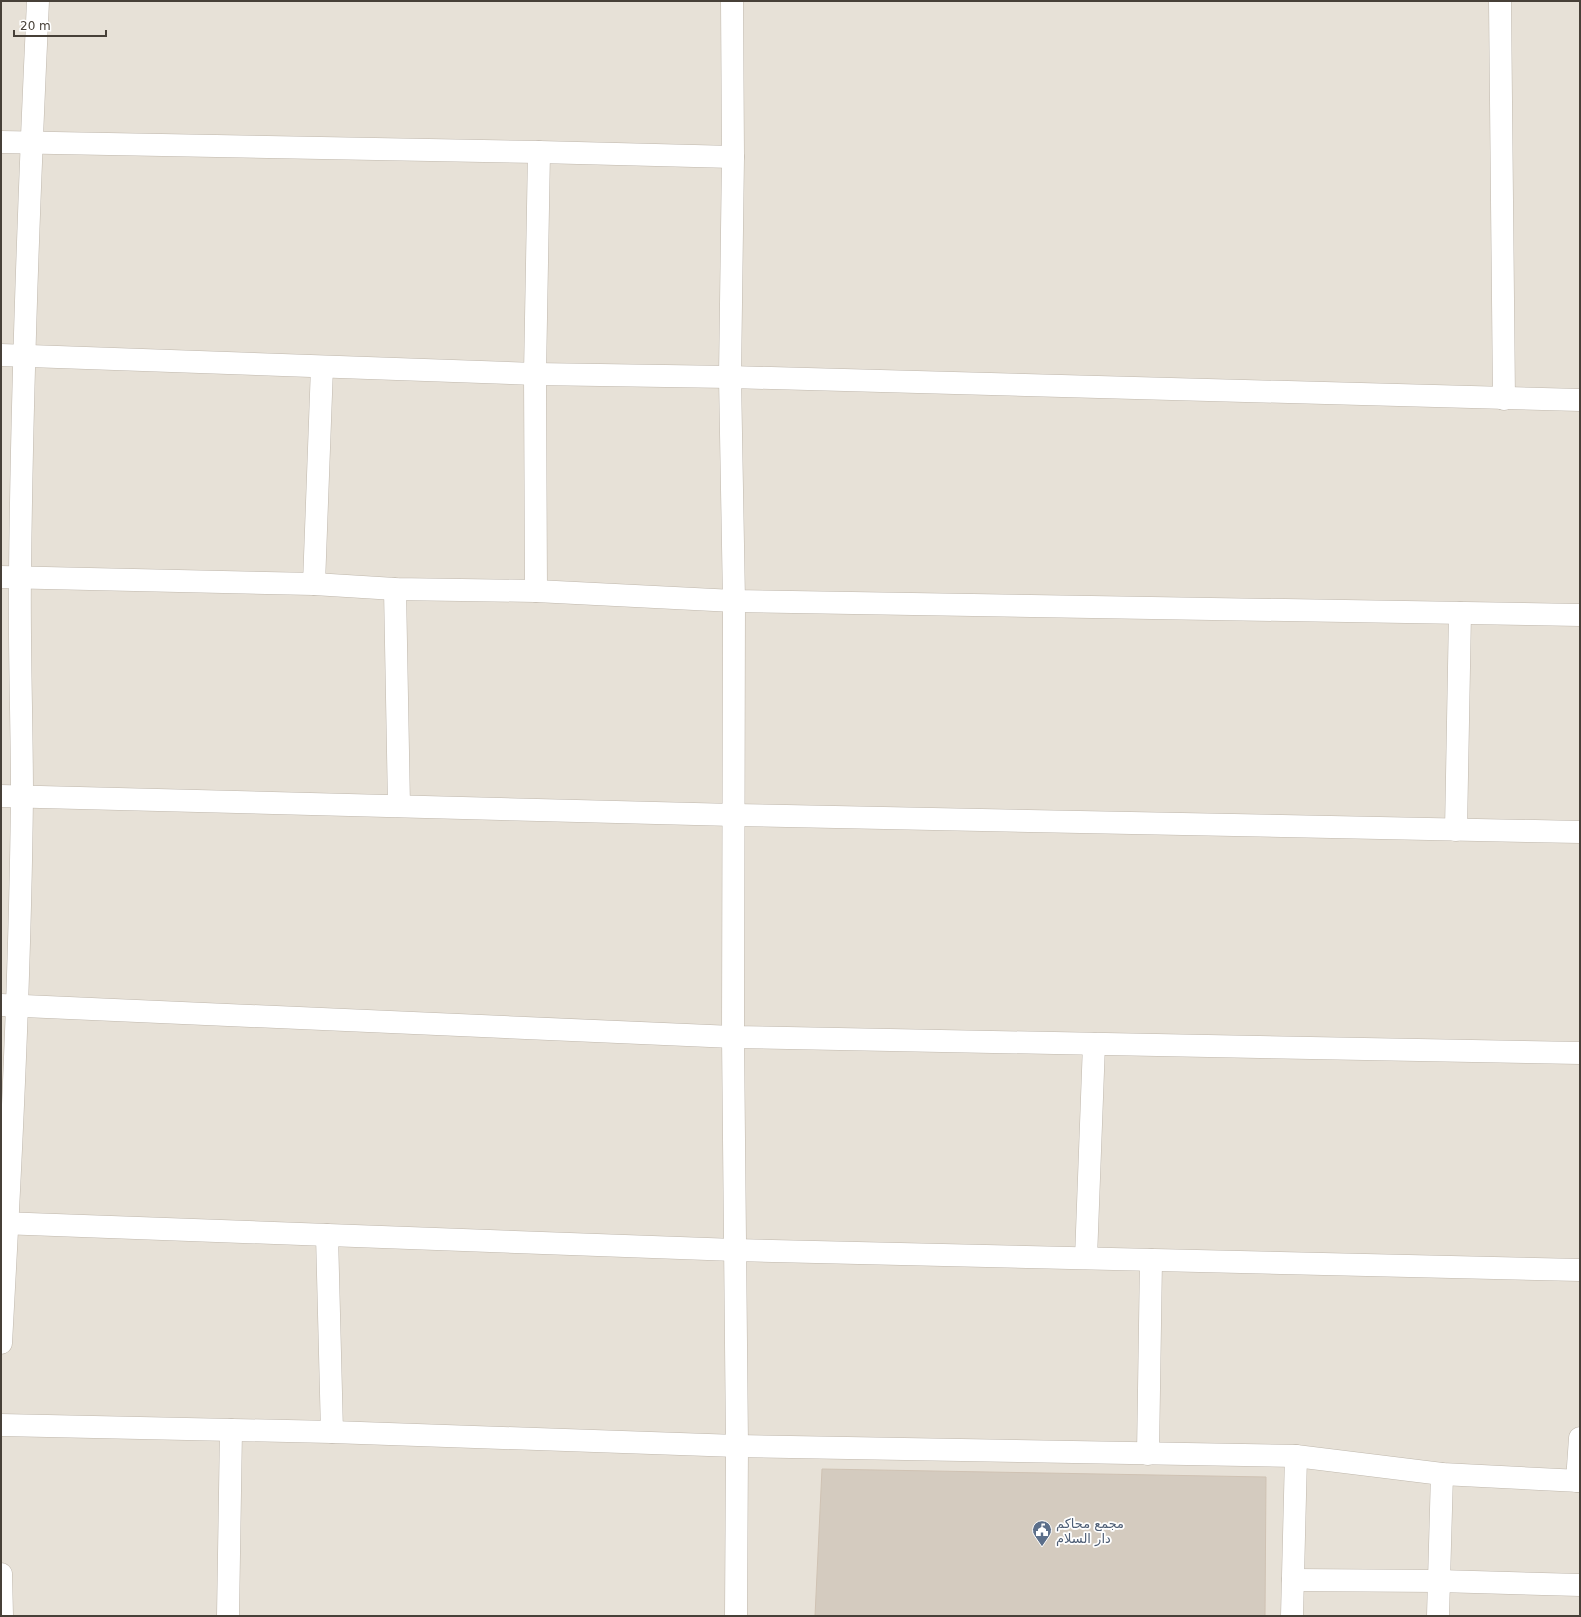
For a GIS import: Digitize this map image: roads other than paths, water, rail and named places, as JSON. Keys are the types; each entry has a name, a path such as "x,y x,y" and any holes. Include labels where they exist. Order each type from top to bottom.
{"street":[{"path":"1,1343 9,1005 11,796 10,577 24,356 38,1"},
{"path":"732,1 733,157 730,377 734,601 733,1037 737,1446 736,1616"},
{"path":"1500,1 1504,399"},
{"path":"1,142 32,144 539,152 733,157"},
{"path":"536,591 535,374 539,152"},
{"path":"1,355 535,374 730,377 1580,400"},
{"path":"314,584 322,367"},
{"path":"10,577 314,584 395,589 536,591 734,601 1580,615"},
{"path":"395,589 399,806"},
{"path":"1456,830 1460,613"},
{"path":"11,796 734,815 1580,832"},
{"path":"9,1005 733,1037 1580,1053"},
{"path":"1086,1258 1094,1044"},
{"path":"4,1223 735,1250 1580,1270"},
{"path":"327,1235 332,1432"},
{"path":"1148,1454 1151,1260"},
{"path":"1,1426 332,1432 737,1446 1296,1456 1442,1474 1579,1481 1580,1438"},
{"path":"228,1616 231,1430"},
{"path":"1292,1616 1296,1456"},
{"path":"1438,1616 1442,1474"},
{"path":"1,1574 2,1616"},
{"path":"1293,1580 1439,1581 1580,1585"}],"place":[{"name":"مجمع محاكم دار السلام","path":"1042,1547"}]}
